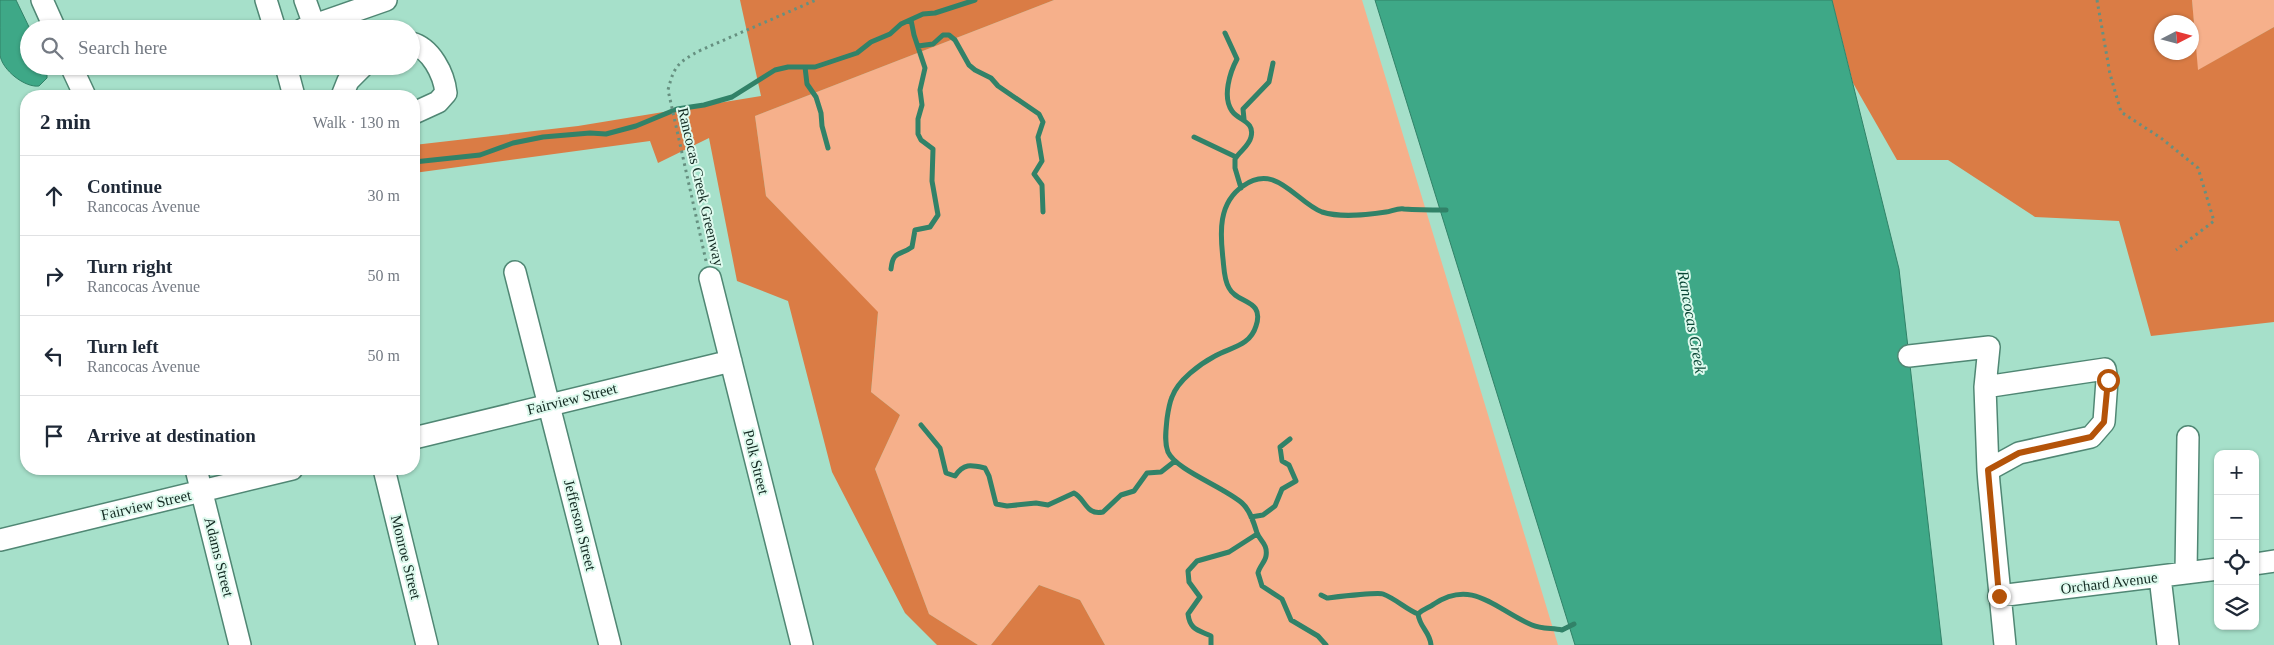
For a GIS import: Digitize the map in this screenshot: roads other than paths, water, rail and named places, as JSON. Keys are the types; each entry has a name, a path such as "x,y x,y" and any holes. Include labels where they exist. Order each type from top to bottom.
{"street":[{"path":"42,0 51,20"},
{"path":"266,0 272,20"},
{"path":"305,0 307,20"},
{"path":"328,20 386,0"},
{"path":"420,47 426,50 445,81 446,93 438,102 420,110"},
{"path":"75,75 82,90"},
{"path":"288,75 292,90"},
{"path":"344,90 348,81 354,75"},
{"name":"Jefferson Street","path":"515,272 610,645"},
{"name":"Polk Street","path":"710,278 802,645"},
{"path":"1909,356 1989,347 1985,387 1988,470 1999,596 2006,645"},
{"name":"Fairview Street","path":"420,437 731,362"},
{"path":"1985,387 2105,369 2108,380 2104,422 2091,437 2019,453 1988,470"},
{"path":"2186,573 2188,437"},
{"name":"Adams Street","path":"198,475 240,645"},
{"name":"Fairview Street","path":"0,540 268,475"},
{"name":"Monroe Street","path":"385,475 427,645"},
{"path":"2259,563 2274,561"},
{"name":"Orchard Avenue","path":"1999,596 2214,570"},
{"path":"2160,577 2168,645"}],"water":[{"path":"0,0 16,0 26,20 20,20 20,75 47,75 47,78 39,86 27,84 10,72 0,55"},
{"name":"Rancocas Creek","path":"1375,0 1832,0 1899,269 1942,645 1575,645"}],"waterway":[{"path":"420,161 480,155 513,143 543,137 590,133 606,134 636,126 677,109 704,105 732,97 775,70 788,67 815,67 857,53 871,42 890,34 901,24 923,14 935,13 975,0"},
{"path":"891,269 895,256 912,247 915,230 930,227 938,215 932,181 933,149 921,140 918,134 918,119 922,105 920,90 925,68 911,20"},
{"path":"1225,33 1237,59 1228,85 1229,105 1235,114 1249,124 1252,132 1248,143 1235,159 1235,168 1241,188"},
{"path":"918,46 933,44 943,35 949,35 955,40 969,65 991,78 998,86 1039,114 1043,122 1038,137 1042,161 1034,174 1042,185 1043,212"},
{"path":"1244,119 1243,109 1269,82 1273,63"},
{"path":"805,67 807,84 816,97 821,113 822,126 828,148"},
{"path":"1194,137 1236,157"},
{"path":"1326,645 1318,636 1291,620 1282,599 1262,586 1258,573 1265,558 1266,548 1258,536 1245,506 1234,497 1180,465 1168,452 1166,436 1170,402 1179,385 1190,373 1209,359 1245,342 1256,326 1258,317 1254,306 1233,293 1227,285 1224,274 1222,219 1229,201 1243,186 1255,180 1266,179 1276,181 1312,207 1322,212 1337,215 1362,215 1397,209 1446,210"},
{"path":"921,425 940,448 946,473 955,476 968,466 985,468 996,504 1007,506 1036,503 1048,505 1074,493 1078,495 1089,509 1097,513 1103,512 1121,495 1134,491 1147,473 1161,472 1175,461"},
{"path":"1251,517 1263,515 1275,506 1282,489 1296,481 1289,465 1282,461 1280,447 1290,439"},
{"path":"1211,645 1211,636 1195,629 1189,619 1188,614 1200,597 1189,582 1188,571 1197,561 1229,552 1257,534"},
{"path":"1321,595 1327,598 1383,594 1418,614"},
{"path":"1418,614 1448,597 1461,594 1473,595 1484,599 1535,626 1562,630 1574,624"},
{"path":"1418,614 1431,645"}]}
